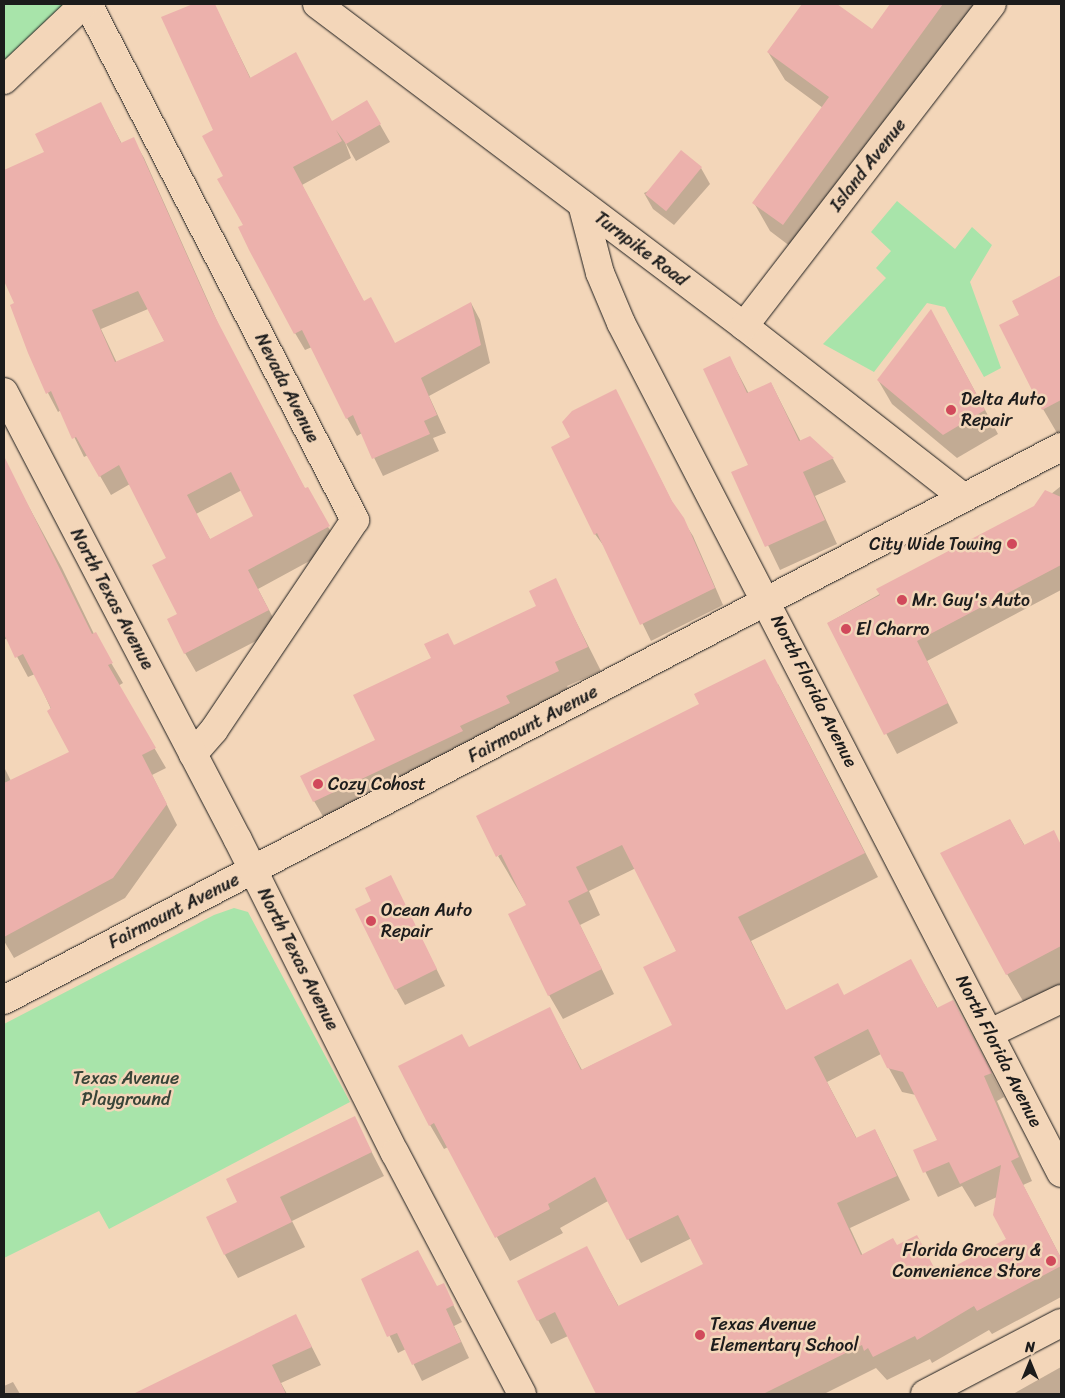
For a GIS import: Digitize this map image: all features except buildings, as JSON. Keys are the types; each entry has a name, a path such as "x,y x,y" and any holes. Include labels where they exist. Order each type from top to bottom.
{"street":[{"path":"4,80 86,4"},
{"name":"Nevada Avenue","path":"86,4 355,520 224,716 193,754"},
{"name":"Turnpike Road","path":"317,4 744,326 963,497"},
{"name":"Island Avenue","path":"744,326 992,4"},
{"name":"North Florida Avenue","path":"582,204 593,251 610,299 1061,1173"},
{"name":"North Texas Avenue","path":"4,392 253,870 395,1153 522,1394"},
{"name":"Fairmount Avenue","path":"4,1000 1061,447"},
{"path":"990,1033 1061,999"},
{"path":"925,1394 1061,1323"}],"green space":[{"path":"4,4 66,4 4,64"},
{"path":"897,201 955,249 972,227 992,245 970,282 1001,368 984,377 945,307 927,303 874,372 823,344 886,278 876,268 891,251 871,232"},
{"name":"Texas Avenue Playground","path":"234,908 248,912 350,1102 109,1229 99,1211 4,1258 4,1024 214,915"}],"place":[{"name":"Delta Auto Repair","path":"951,410"},
{"name":"City Wide Towing","path":"1012,544"},
{"name":"Mr. Guy's Auto","path":"902,600"},
{"name":"El Charro","path":"846,629"},
{"name":"Cozy Cohost","path":"318,784"},
{"name":"Ocean Auto Repair","path":"371,921"},
{"name":"Florida Grocery & Convenience Store","path":"1051,1261"},
{"name":"Texas Avenue Elementary School","path":"700,1335"}]}
